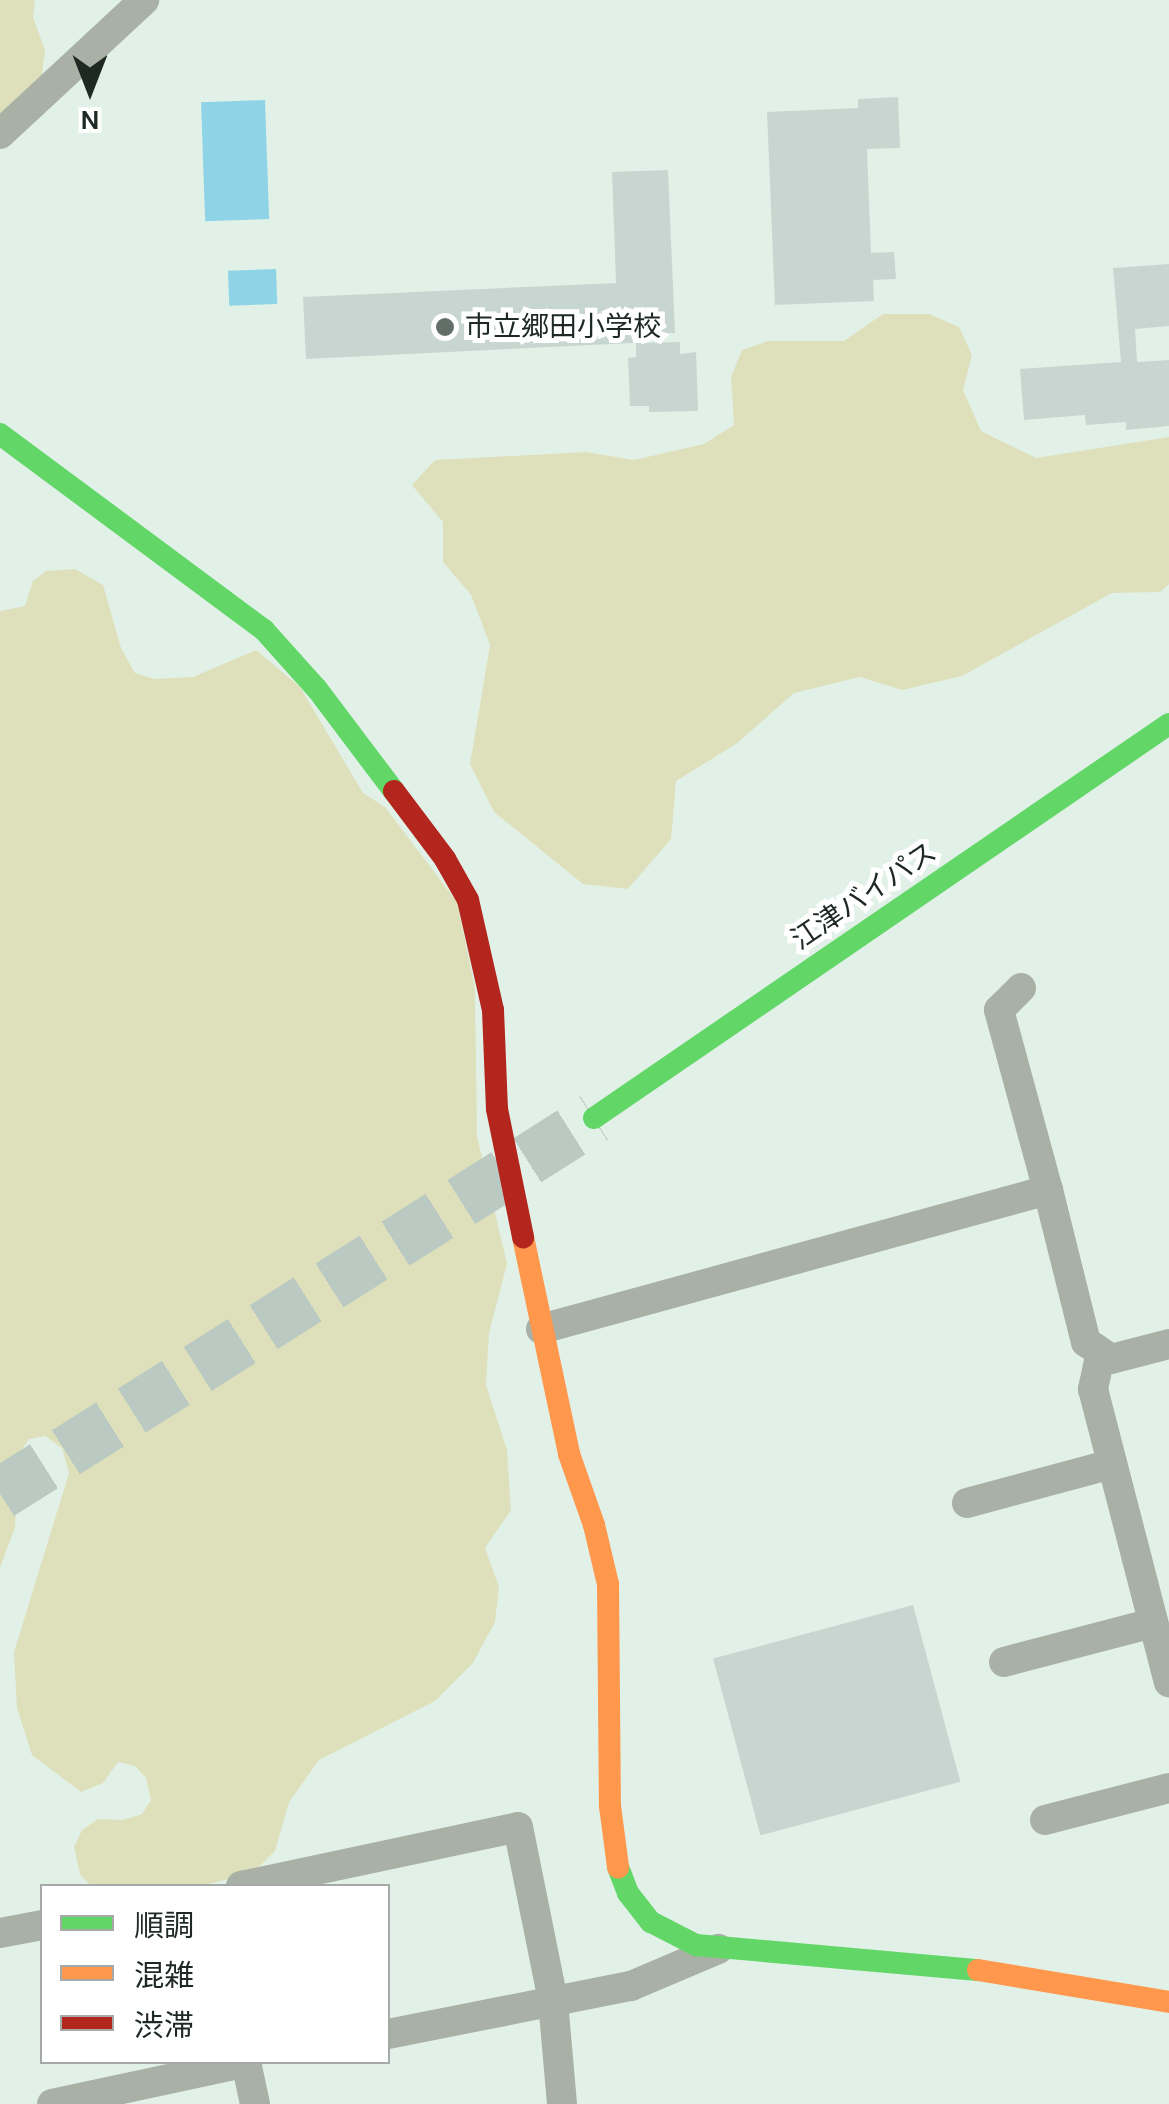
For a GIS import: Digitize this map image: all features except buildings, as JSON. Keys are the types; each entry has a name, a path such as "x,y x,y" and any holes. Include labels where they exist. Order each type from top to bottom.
{"main road":[{"path":"0,434 264,630 317,689 445,860 468,900 486,964 497,1109 541,1329 569,1454 594,1525 608,1584 610,1806 616,1862 628,1893 651,1922 669,1934 718,1949 1011,1972 1169,2002"},
{"name":"江津バイパス","path":"594,1118 1169,724"}],"street":[{"path":"0,134 144,0"},
{"path":"1020,988 999,1010 1086,1342 1100,1356 1111,1359 1169,1344"},
{"path":"541,1329 1048,1190"},
{"path":"1100,1356 1093,1390 1169,1682"},
{"path":"967,1503 1112,1464"},
{"path":"1004,1662 1154,1623"},
{"path":"1045,1820 1169,1788"},
{"path":"251,1884 518,1828 552,2001 562,2104"},
{"path":"0,1933 40,1925"},
{"path":"390,2034 632,1986 718,1949"},
{"path":"52,2104 238,2064"},
{"path":"247,2064 255,2104"}],"green space":[{"path":"0,0 35,0 33,17 45,50 42,75 0,120"},
{"path":"883,314 929,314 959,327 972,355 963,390 981,431 1036,458 1169,437 1169,584 1160,592 1112,593 962,676 902,690 860,677 794,693 736,744 676,781 671,839 628,889 583,884 494,812 470,764 490,645 471,595 443,562 443,522 412,485 435,460 586,452 634,460 704,444 734,425 731,377 742,350 768,341 844,341"},
{"path":"75,569 103,585 121,648 135,673 154,679 193,677 256,650 300,687 363,793 385,807 457,902 475,989 477,1136 507,1264 489,1333 486,1385 507,1450 511,1510 485,1548 499,1587 495,1622 473,1663 435,1701 319,1760 289,1802 275,1851 253,1873 209,1884 89,1884 80,1874 74,1847 82,1830 98,1819 123,1820 142,1814 151,1800 146,1778 135,1766 118,1762 103,1783 81,1792 32,1755 17,1708 14,1652 69,1473 62,1448 45,1436 29,1439 18,1455 15,1527 0,1568 0,611 25,606 33,581 46,571"}],"water":[{"path":"265,100 269,219 205,221 201,102"},
{"path":"276,269 277,304 229,306 228,271"}],"tunnel":[{"path":"0,1494 594,1118"}],"traffic: fast":[{"path":"0,434 264,630 317,689 394,791"},
{"path":"594,1118 1169,724"},
{"path":"618,1867 628,1893 651,1922 696,1945 978,1970"}],"traffic: slow":[{"path":"523,1237 569,1454 594,1525 608,1584 610,1806 618,1867"},
{"path":"978,1970 1169,2002"}],"traffic: jam":[{"path":"394,791 445,859 468,900 493,1010 497,1109 523,1237"}],"place":[{"name":"市立郷田小学校","path":"445,327"}]}
